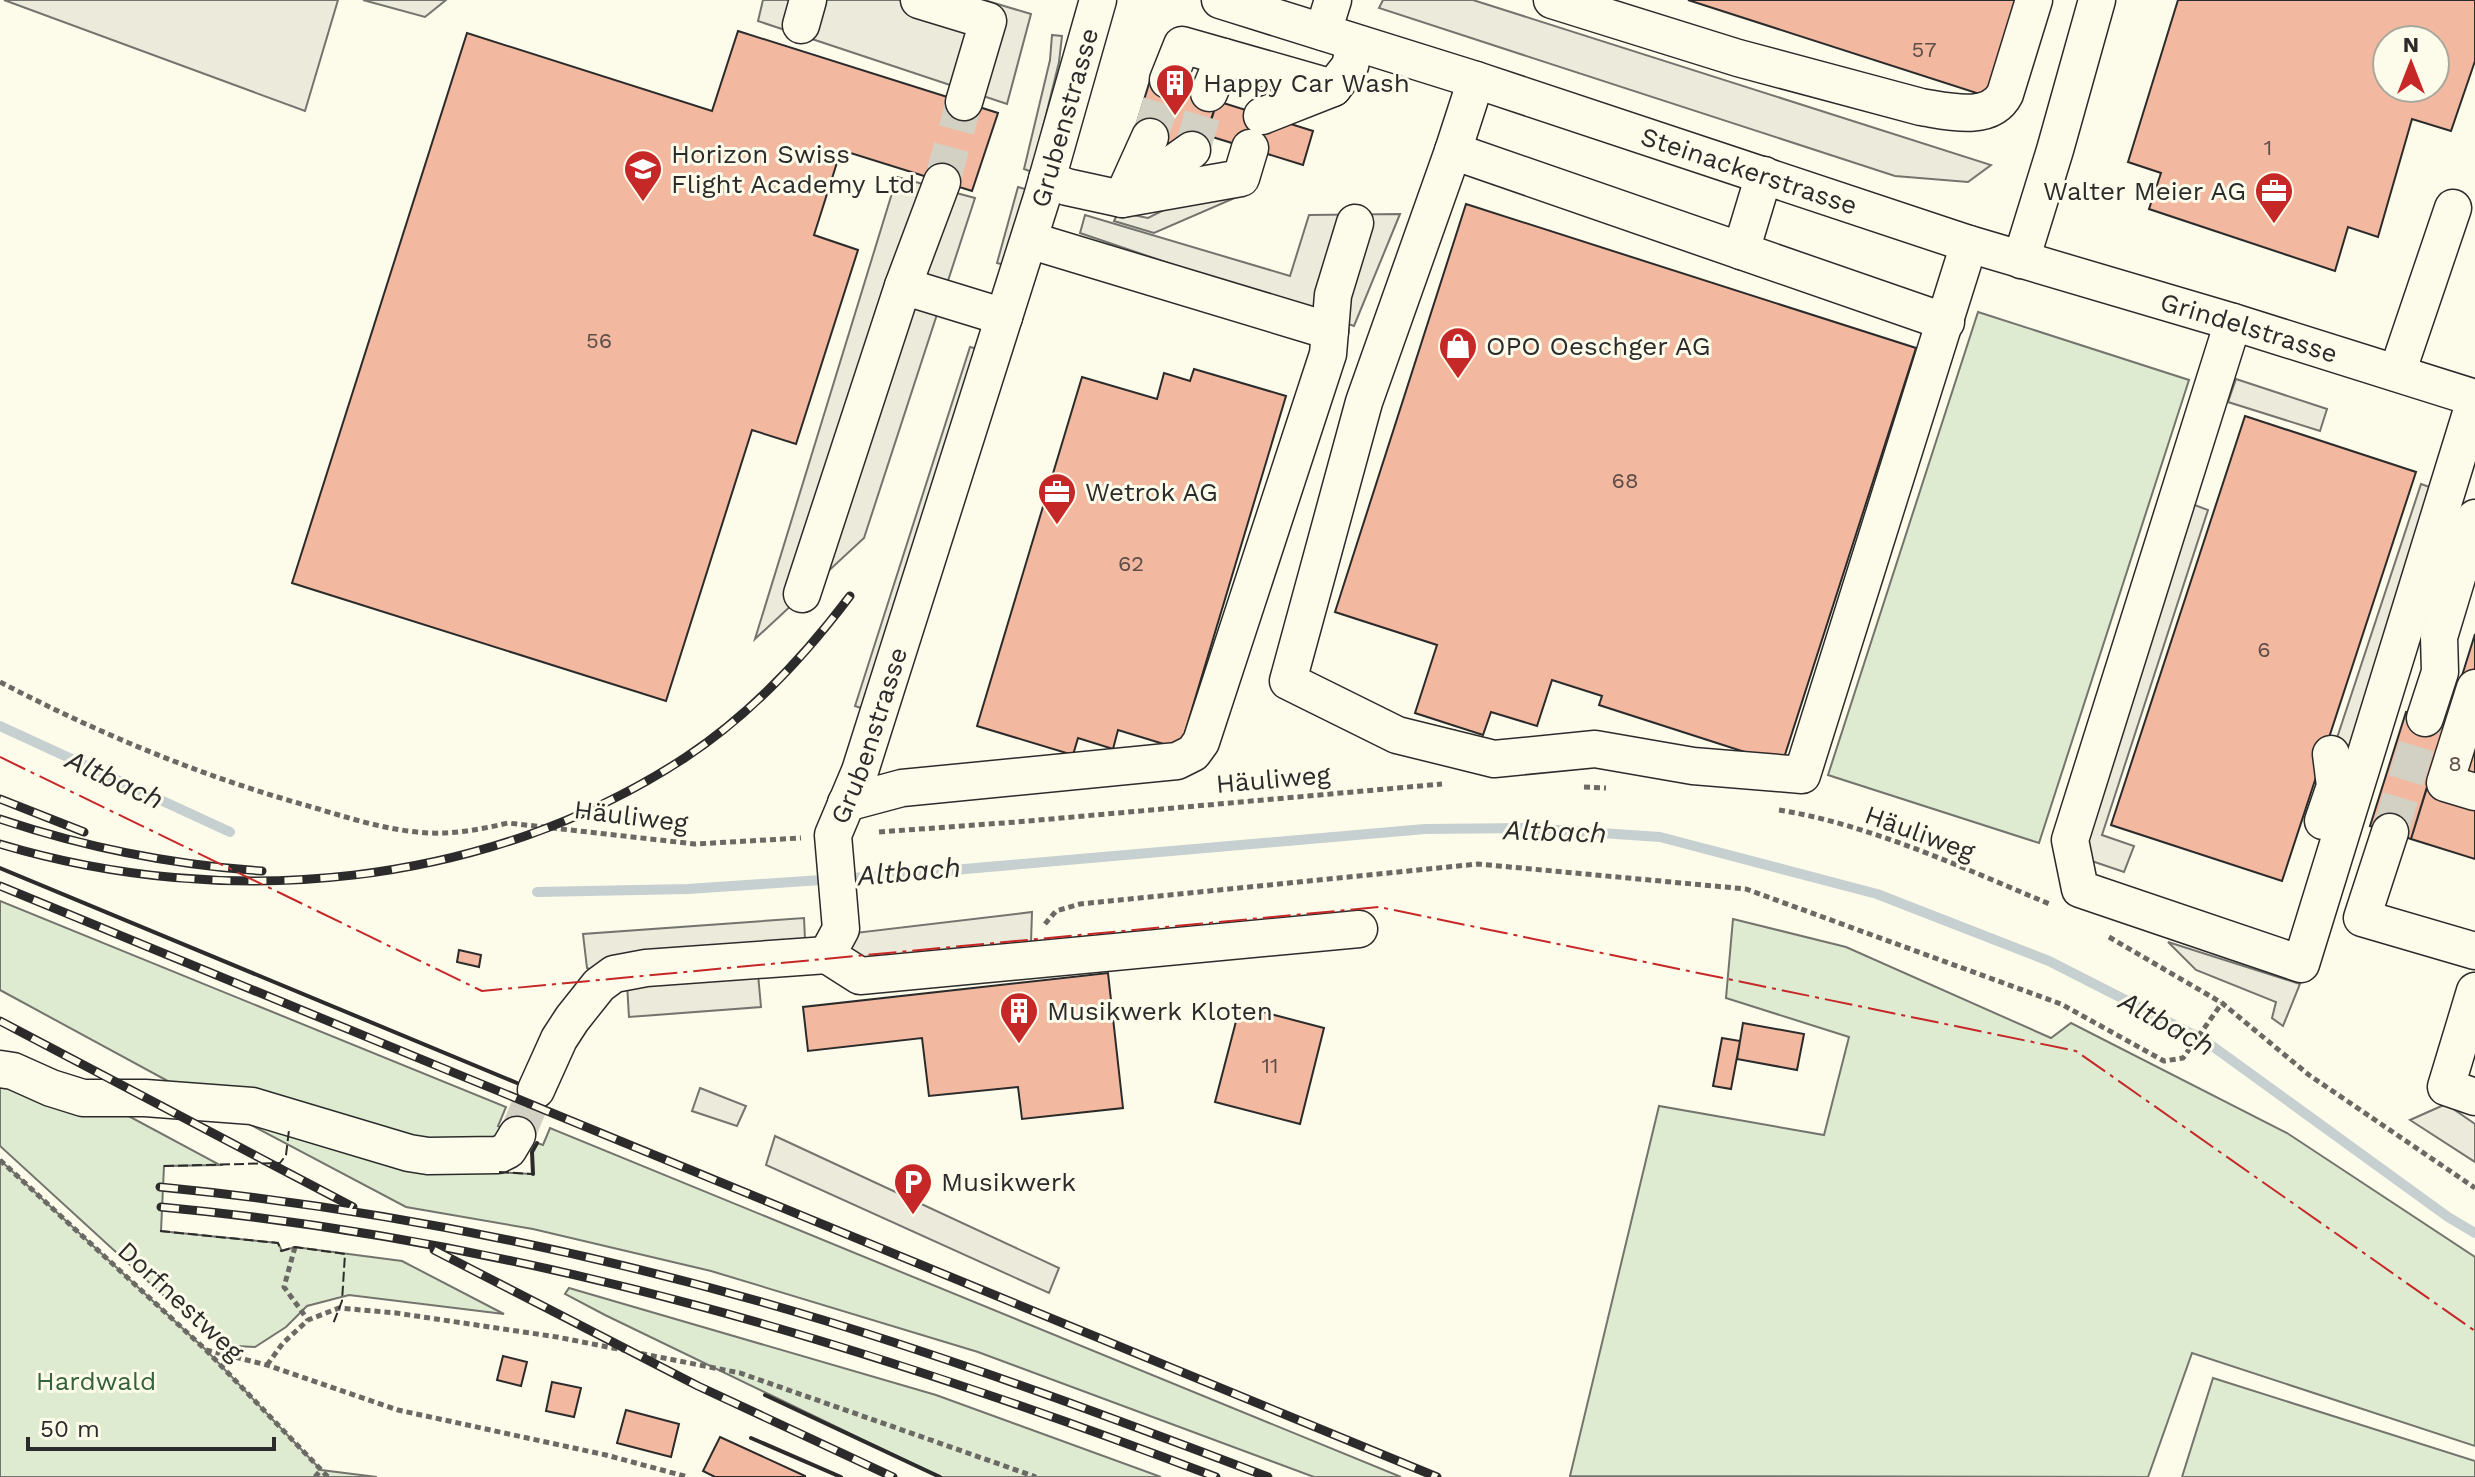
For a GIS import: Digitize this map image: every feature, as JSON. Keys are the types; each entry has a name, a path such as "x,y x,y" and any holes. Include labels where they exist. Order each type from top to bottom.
{"street":[{"path":"919,0 988,21 964,102"},
{"name":"Grubenstrasse","path":"827,955 841,929 838,830 1029,240 1098,0"},
{"name":"Steinackerstrasse","path":"1220,0 1337,25 1476,80 2021,260"},
{"path":"1552,0 1738,58 1950,112 1977,112 1995,107 2001,101 2034,0"},
{"path":"2021,260 2097,0"},
{"path":"1047,179 1067,187 1122,199 1241,178 1256,132 1333,88 1350,66 1337,25"},
{"path":"1168,80 1182,45 1333,88"},
{"path":"1209,93 1224,57"},
{"path":"1476,80 1364,402 1288,681 1397,735 1494,759 1595,749 1693,766 1802,775 1969,244"},
{"path":"1122,199 1150,137"},
{"path":"1122,199 1192,150"},
{"path":"1453,151 1946,322"},
{"path":"1741,251 1764,175"},
{"path":"802,594 903,286 942,182"},
{"path":"2397,373 2453,208"},
{"path":"838,830 902,788 1177,761 1193,753 1201,742 1323,368 1333,295 1355,223"},
{"path":"1029,240 1330,331"},
{"name":"Grindelstrasse","path":"2021,260 2233,322 2475,399"},
{"path":"903,286 1004,317"},
{"path":"2233,322 2070,840 2080,889 2301,964 2475,399"},
{"path":"2425,718 2440,672 2439,637 2475,518"},
{"path":"2475,688 2445,783 2475,792"},
{"path":"2322,896 2301,889 2335,786 2331,754"},
{"path":"2390,832 2362,918 2475,951"},
{"path":"536,1090 559,1039 572,1019 599,985 614,974 646,968 827,955 860,976 1359,929"},
{"path":"2475,991 2446,1087 2475,1097"},
{"path":"0,1069 83,1098 184,1100 252,1106 428,1156 498,1155 508,1150 517,1135"}],"path":[{"name":"Häuliweg","path":"0,682 142,750 255,791 383,826 428,833 455,833 508,823 695,844 838,830 1017,822 1444,784"},
{"path":"1582,787 1612,789"},
{"name":"Häuliweg","path":"1767,808 1813,816 1903,846 2057,907"},
{"path":"1039,959 1039,931 1056,911 1080,904 1478,864 1746,889 2061,1004 2164,1061 2183,1058 2222,1003"},
{"path":"2104,934 2222,1003 2309,1075 2475,1188"},
{"name":"Dorfnestweg","path":"0,1160 206,1350 328,1477"},
{"path":"295,1247 284,1287 308,1320"},
{"path":"267,1365 283,1343 308,1320 339,1308 396,1313 557,1337 740,1373 1036,1477"},
{"path":"206,1350 267,1365 398,1410 606,1455 688,1477"},
{"path":"315,1477 321,1470"}],"green space":[{"path":"1978,312 2189,380 2039,843 1828,775"},
{"path":"0,901 506,1107 498,1126 503,1129 499,1140 429,1146 188,1092 0,990"},
{"path":"1733,919 1846,947 2051,1038 2071,1023 2287,1133 2475,1257 2475,1446 2192,1353 2148,1477 1570,1476 1659,1106 1824,1135 1849,1037 1726,998"},
{"path":"0,1086 123,1113 220,1165 164,1166 161,1231 278,1243 282,1251 295,1247 402,1261 504,1314 349,1295 307,1306 286,1327 255,1347 235,1346 176,1307 0,1146"},
{"path":"232,1115 408,1167 532,1174 532,1152 537,1143 543,1145 550,1128 1401,1477 1314,1477 978,1352 711,1271 533,1229 406,1207"},
{"name":"Hardwald","path":"0,1160 206,1350 321,1470 377,1477 0,1477"},
{"path":"569,1288 936,1395 1161,1477 940,1477 605,1315 565,1294"},
{"path":"2213,1378 2475,1461 2475,1477 2182,1477"}],"shaded area":[{"path":"4,0 338,0 305,111"},
{"path":"363,0 446,0 425,17"},
{"path":"763,0 984,0 1031,14 1007,104 758,21"},
{"path":"1383,0 1473,0 1991,165 1968,182 1895,176 1379,8"},
{"path":"1052,35 1062,36 1059,62 1032,172 1024,169 1050,60"},
{"path":"897,177 975,198 864,538 755,639"},
{"path":"1018,187 1028,190 1005,265 997,263"},
{"path":"1202,191 1234,191 1237,197 1154,233 1114,221 1118,212 1148,218"},
{"path":"1400,214 1354,326 1080,233 1085,215 1290,276 1309,215"},
{"path":"970,347 978,349 864,709 855,706"},
{"path":"2236,379 2327,409 2320,431 2228,402"},
{"path":"2421,484 2438,490 2357,749 2335,744"},
{"path":"2192,504 2208,510 2102,835 2134,846 2124,872 2080,857"},
{"path":"1032,912 1031,943 758,974 761,1007 629,1017 627,984 587,968 583,934 804,918 805,939"},
{"path":"2168,942 2300,984 2283,1026 2272,1018 2276,1002 2196,970"},
{"path":"700,1088 746,1106 737,1126 692,1111"},
{"path":"2446,1104 2475,1124 2475,1162 2410,1120"},
{"name":"Musikwerk","path":"775,1136 1059,1268 1049,1293 766,1165"}],"building":[{"path":"1688,0 2023,0 1992,98"},
{"path":"2178,0 2475,0 2475,61 2451,131 2412,119 2378,237 2348,227 2335,271 2149,209 2161,173 2128,162"},
{"path":"738,31 998,113 972,191 841,150 814,235 858,250 796,444 752,430 666,701 292,583 467,33 712,111"},
{"name":"Happy Car Wash","path":"1152,74 1219,95 1201,153 1134,132"},
{"name":"Happy Car Wash","path":"1217,101 1313,131 1303,165 1206,135"},
{"path":"1466,204 1916,348 1782,764 1599,705 1602,696 1552,680 1537,726 1491,712 1483,735 1415,713 1437,645 1335,612"},
{"path":"1194,369 1286,396 1180,749 1118,730 1113,749 1078,738 1073,755 977,726 1082,377 1157,399 1164,373 1190,381"},
{"path":"2245,416 2416,472 2282,881 2111,825"},
{"path":"2475,634 2475,859 2411,839"},
{"path":"2406,712 2446,725 2411,839 2370,826"},
{"path":"459,950 481,955 479,967 457,962"},
{"name":"Musikwerk Kloten","path":"1108,973 1123,1108 1022,1119 1018,1087 929,1096 922,1038 808,1051 803,1007"},
{"path":"1240,1006 1324,1028 1300,1124 1215,1102"},
{"path":"1743,1023 1804,1034 1797,1070 1737,1059"},
{"path":"1722,1038 1740,1041 1731,1089 1713,1086"},
{"path":"503,1356 527,1362 521,1386 497,1380"},
{"path":"552,1382 581,1388 574,1417 546,1411"},
{"path":"626,1410 679,1424 671,1457 617,1443"},
{"path":"720,1437 805,1477 715,1477 703,1471"}],"waterway":[{"name":"Altbach","path":"0,726 230,832"},
{"name":"Altbach","path":"537,892 688,889 896,875 1425,829 1528,828 1660,837 1877,894 2049,961 2204,1040 2448,1217 2475,1233"}],"tunnel":[{"path":"1150,137 1168,80"},
{"path":"1192,150 1209,93"},
{"path":"942,182 964,102"},
{"path":"2390,832 2425,718"},
{"path":"517,1135 536,1090"}],"railway":[{"path":"0,844 86,865 175,878 264,881 353,875 441,860 527,835 609,801 710,741 775,684 850,596"},
{"path":"0,799 84,832"},
{"path":"0,819 130,853 262,871"},
{"path":"0,886 1437,1477"},
{"path":"0,1021 353,1207"},
{"path":"160,1187 244,1196 412,1222 495,1237 660,1275 823,1320 936,1356 1268,1477"},
{"path":"161,1207 298,1223 433,1245 566,1273 698,1306 958,1384 1216,1477"},
{"path":"434,1250 698,1386 893,1477"}],"fence":[{"path":"164,1166 280,1163 286,1155 289,1130"},
{"path":"499,1172 533,1174"},
{"path":"160,1231 278,1243 281,1251 295,1247 345,1254 342,1301 333,1324"}],"wall":[{"path":"0,868 517,1083"},
{"path":"533,1174 532,1152 537,1143"},
{"path":"765,1395 940,1477"},
{"path":"751,1438 841,1477"}],"power":[{"path":"0,757 482,991 1379,907 2076,1051 2475,1331"}],"place":[{"name":"Happy Car Wash","path":"1175,117"},
{"name":"Horizon Swiss Flight Academy Ltd","path":"643,203"},
{"name":"Walter Meier AG","path":"2274,225"},
{"name":"OPO Oeschger AG","path":"1458,380"},
{"name":"Wetrok AG","path":"1057,526"},
{"name":"Musikwerk Kloten","path":"1019,1045"},
{"name":"Musikwerk","path":"913,1216"}]}
